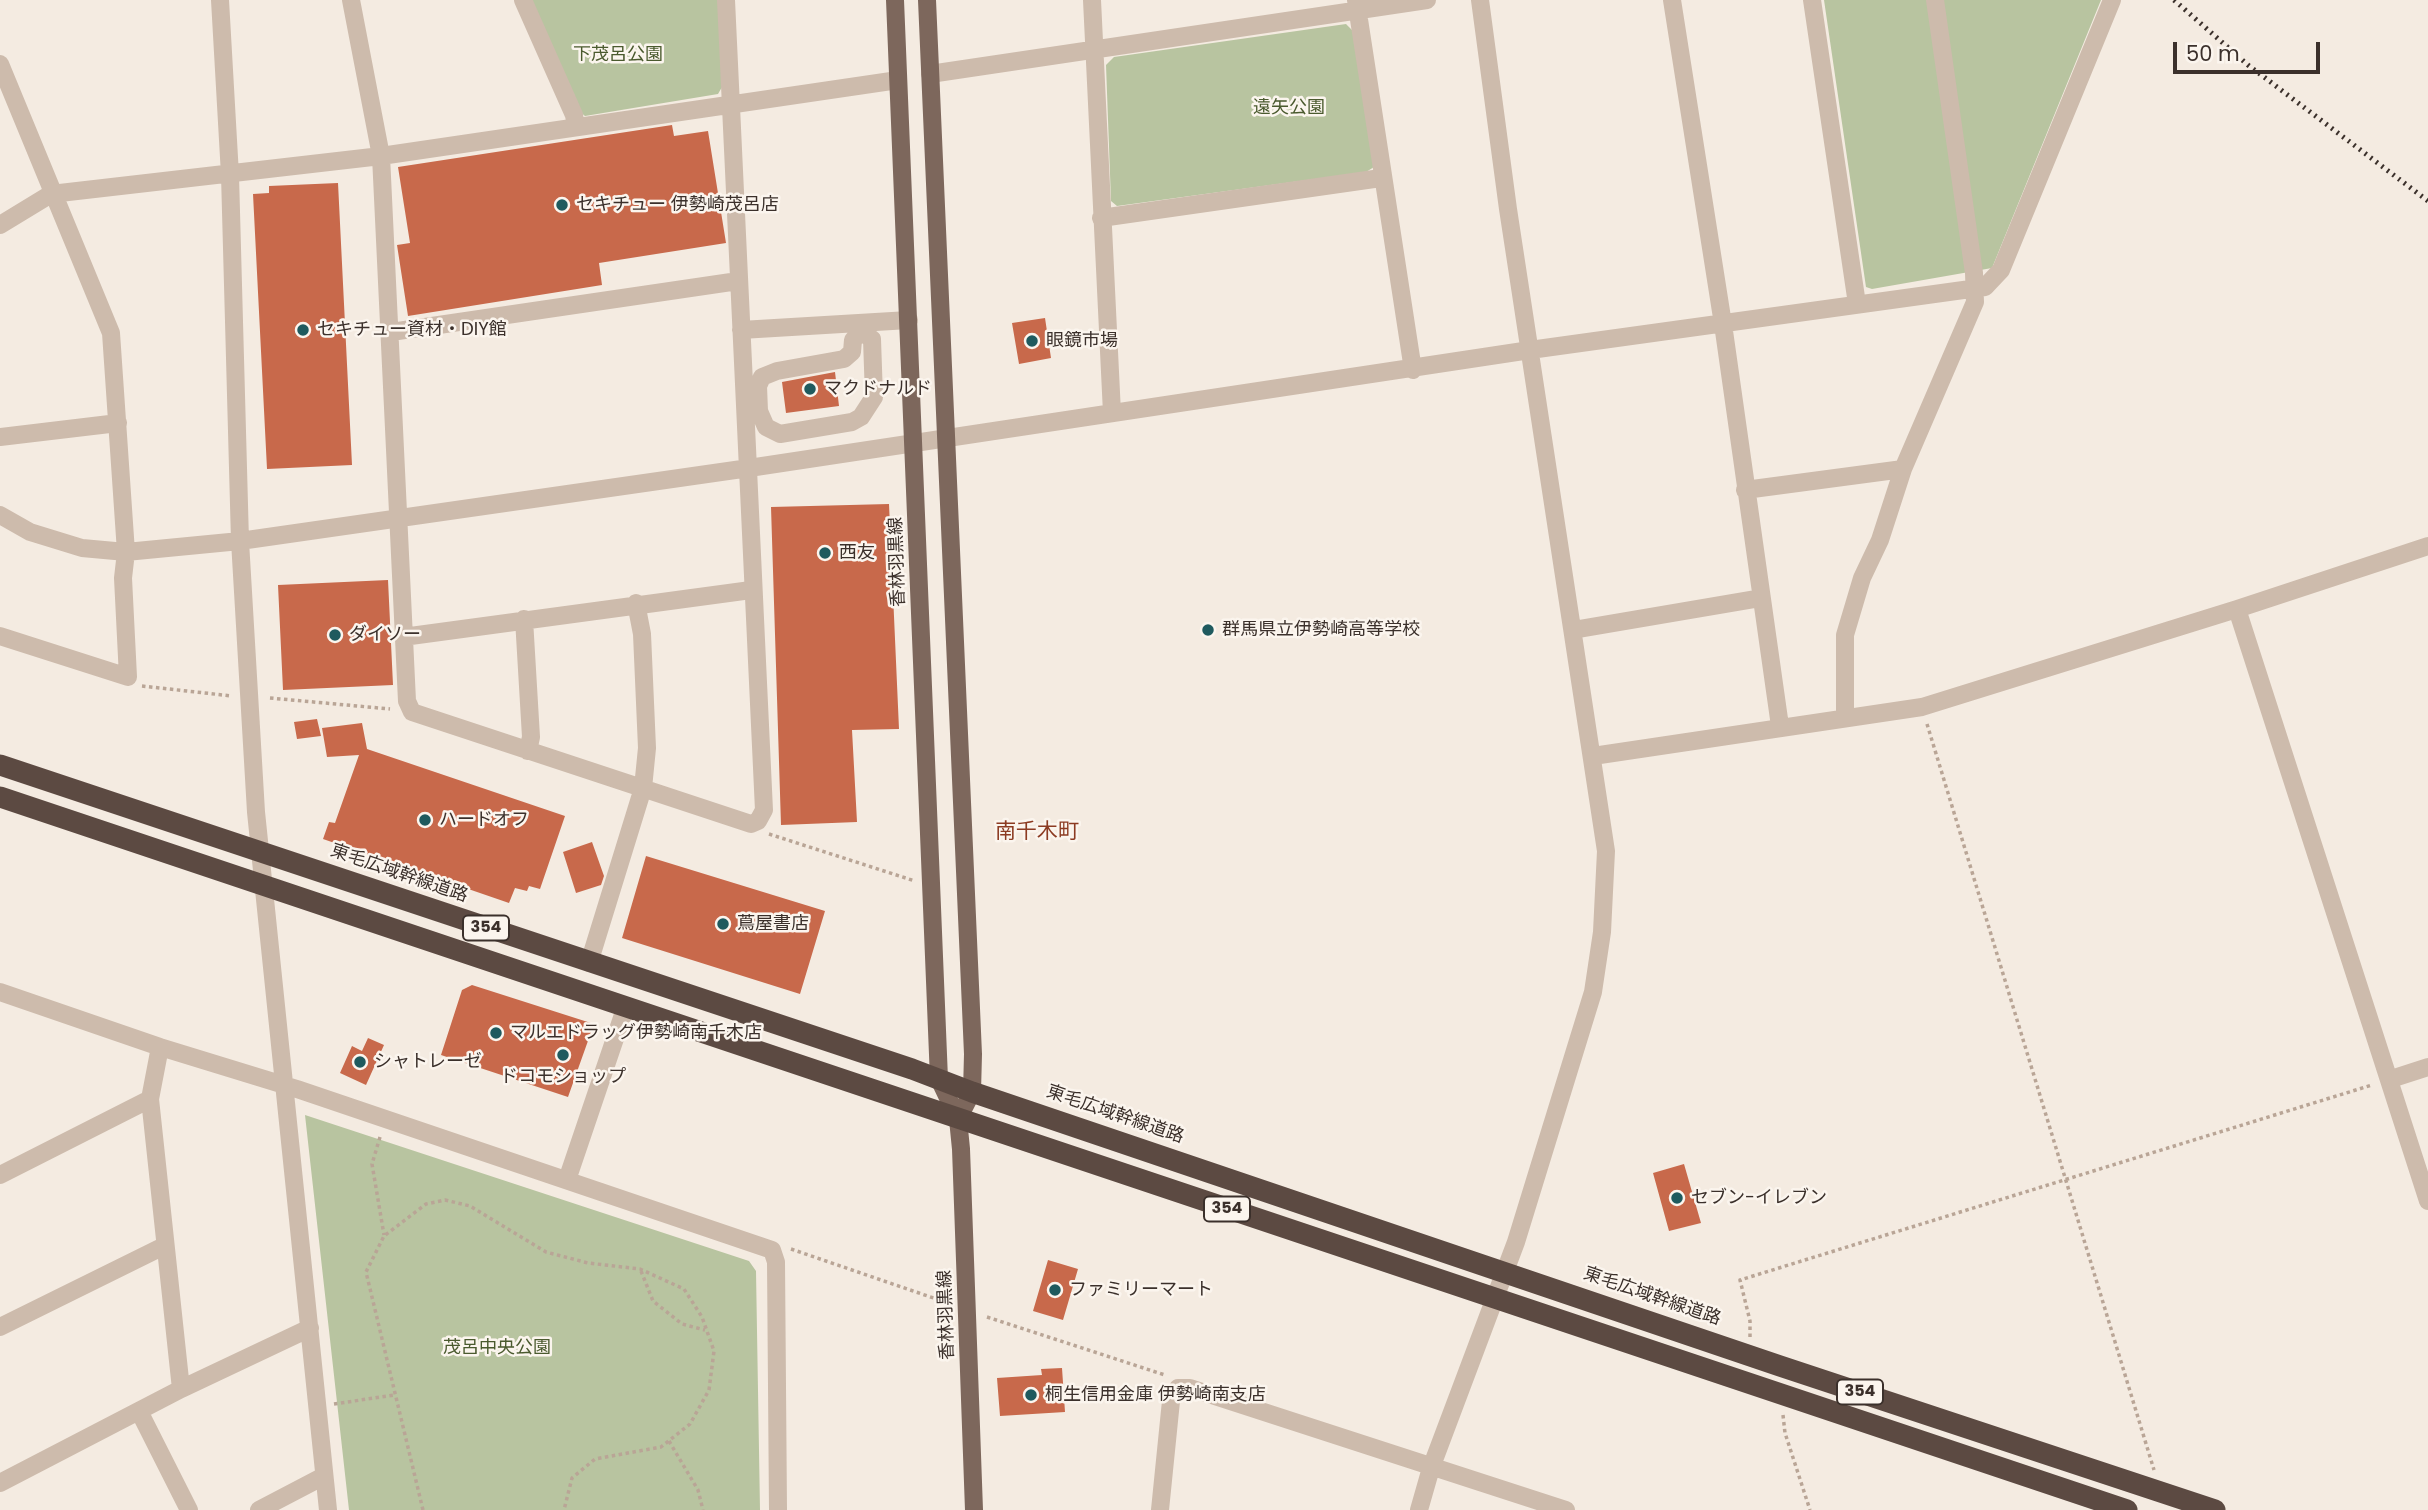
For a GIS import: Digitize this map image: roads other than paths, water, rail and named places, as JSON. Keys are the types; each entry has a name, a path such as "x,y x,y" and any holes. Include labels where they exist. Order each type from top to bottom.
{"highway":[{"name":"東毛広域幹線道路","path":"0,765 260,850 1745,1354 2215,1510"},
{"name":"354","path":"0,796 2127,1510"}],"main road":[{"name":"香林羽黒線","path":"895,0 939,1079 958,1119 968,1310 974,1510"},
{"path":"927,0 972,1031 972,1092 958,1119"}],"street":[{"path":"220,0 230,175 240,541 262,885 328,1510"},
{"path":"351,0 381,156 400,517 403,637 407,701 412,712 751,824 761,818 764,810 751,590 749,468 726,0"},
{"path":"523,0 574,115 576,127"},
{"path":"1092,0 1112,413"},
{"path":"930,74 1357,5 1427,0"},
{"path":"1419,1510 1431,1468 1506,1271 1592,992 1602,932 1606,851 1480,0"},
{"path":"1672,0 1723,324 1780,726"},
{"path":"1812,0 1857,304"},
{"path":"1844,717 1845,635 1862,578 1880,540 1903,469 1970,317 1974,288 1935,0"},
{"path":"0,515 30,532 82,548 125,552 240,541 1413,370 1530,350 1974,288 1993,281 2001,270 2112,0"},
{"path":"1357,5 1381,178 1413,370"},
{"path":"0,64 51,194 111,333 125,552 123,578 128,677 0,636"},
{"path":"0,225 51,194 381,156 898,79"},
{"path":"1101,218 1381,178"},
{"path":"391,332 738,281"},
{"path":"741,330 861,328 909,320"},
{"path":"861,328 872,339 874,397 861,417 852,422 780,434 766,426 760,411 758,386 762,377 777,371 844,359 852,352 853,340 861,328"},
{"path":"0,437 118,423"},
{"path":"1745,491 1903,469"},
{"path":"1593,756 1780,726 1922,707 2237,610 2428,546"},
{"path":"403,637 636,603 751,590"},
{"path":"1573,629 1761,598"},
{"path":"589,963 643,789 647,748 642,634 636,603"},
{"path":"2237,610 2391,1079 2428,1201"},
{"path":"524,619 531,737 528,751"},
{"path":"3,996 285,1085 772,1250 776,1262 778,1510"},
{"path":"567,1180 626,1006"},
{"path":"160,1047 150,1099 181,1390"},
{"path":"2391,1079 2428,1067"},
{"path":"0,1175 150,1099"},
{"path":"0,1327 164,1246"},
{"path":"0,1483 181,1390 310,1328"},
{"path":"1160,1510 1171,1401 1178,1388 1190,1388 1566,1510"},
{"path":"139,1411 189,1510"},
{"path":"259,1510 324,1476"}],"railway":[{"path":"2174,0 2248,65 2428,201"}],"place":[{"name":"セキチュー 伊勢崎茂呂店","path":"562,205"},
{"name":"セキチュー資材・DIY館","path":"303,330"},
{"name":"眼鏡市場","path":"1032,341"},
{"name":"マクドナルド","path":"810,389"},
{"name":"西友","path":"825,553"},
{"name":"群馬県立伊勢崎高等学校","path":"1208,630"},
{"name":"ダイソー","path":"335,635"},
{"name":"ハードオフ","path":"425,820"},
{"name":"蔦屋書店","path":"723,924"},
{"name":"マルエドラッグ伊勢崎南千木店","path":"496,1033"},
{"name":"ドコモショップ","path":"563,1055"},
{"name":"シャトレーゼ","path":"360,1062"},
{"name":"セブン-イレブン","path":"1677,1198"},
{"name":"ファミリーマート","path":"1055,1290"},
{"name":"桐生信用金庫 伊勢崎南支店","path":"1031,1395"}],"district":[{"name":"南千木町","path":"1037,833"}],"park label":[{"name":"下茂呂公園","path":"618,55"},
{"name":"遠矢公園","path":"1289,108"},
{"name":"茂呂中央公園","path":"497,1348"}]}
